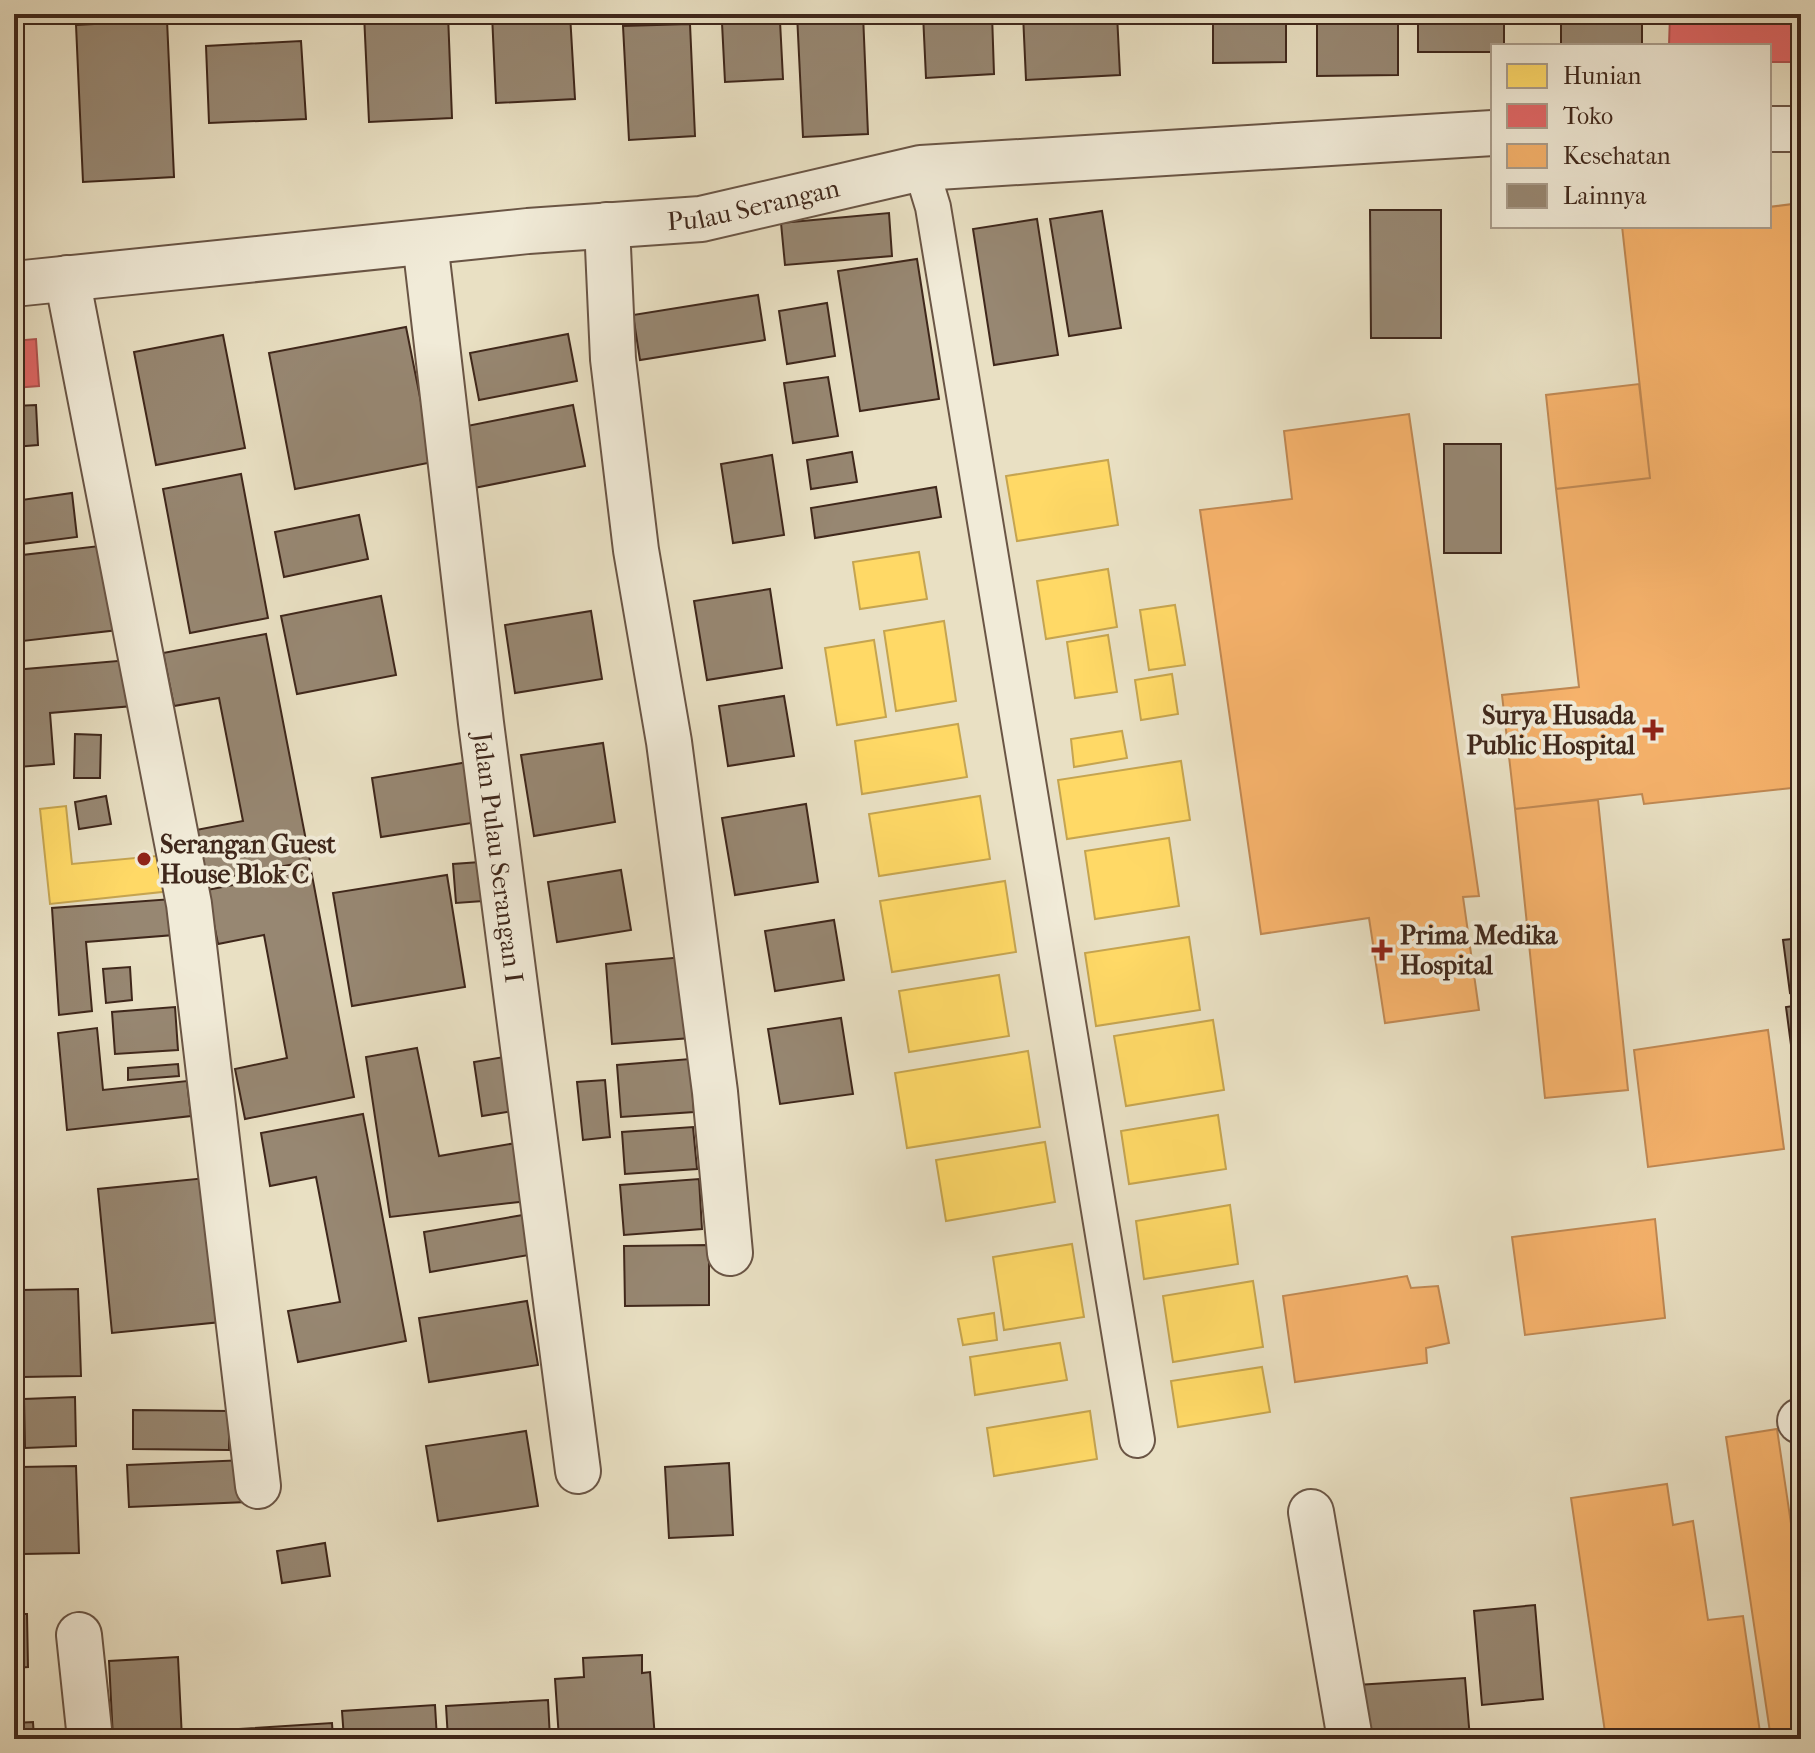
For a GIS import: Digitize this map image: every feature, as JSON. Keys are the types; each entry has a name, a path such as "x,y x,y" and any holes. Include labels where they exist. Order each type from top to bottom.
{"street":[{"path":"1771,129 1801,129"},
{"name":"Pulau Serangan","path":"14,284 425,242 701,219 921,168 1491,133"},
{"path":"607,225 613,359 636,550 669,742 715,1092 730,1253"},
{"name":"Jalan Pulau Serangan I","path":"425,242 481,723 578,1471"},
{"path":"67,278 189,904 258,1486"},
{"path":"1311,1512 1350,1739"},
{"path":"79,1635 90,1739"}],"lane":[{"path":"921,168 933,207 1137,1440"}],"building: Hunian":[{"path":"1108,460 1118,525 1017,541 1006,476"},
{"path":"919,552 927,599 860,609 853,562"},
{"path":"1108,569 1117,627 1046,639 1037,581"},
{"path":"1175,605 1185,665 1149,670 1140,610"},
{"path":"944,621 956,701 896,711 884,631"},
{"path":"1108,635 1117,692 1075,698 1067,642"},
{"path":"874,640 886,717 837,725 825,648"},
{"path":"1172,674 1178,714 1141,720 1135,680"},
{"path":"958,724 967,777 862,794 855,741"},
{"path":"1122,731 1127,758 1074,767 1071,739"},
{"path":"1181,761 1190,820 1067,839 1058,780"},
{"path":"980,796 990,859 879,876 869,814"},
{"name":"Serangan Guest House Blok C","path":"66,806 72,864 167,855 171,891 50,904 40,809"},
{"path":"1169,838 1179,906 1095,919 1085,851"},
{"path":"1005,881 1016,952 892,972 880,901"},
{"path":"1189,937 1200,1010 1096,1026 1085,953"},
{"path":"999,975 1009,1036 909,1052 899,991"},
{"path":"1213,1020 1224,1090 1126,1106 1114,1036"},
{"path":"1028,1051 1040,1127 907,1148 895,1073"},
{"path":"1218,1115 1226,1169 1129,1184 1121,1131"},
{"path":"1045,1142 1055,1202 946,1221 936,1160"},
{"path":"1230,1205 1238,1264 1144,1279 1136,1221"},
{"path":"1072,1244 1084,1317 1004,1330 993,1257"},
{"path":"1253,1281 1263,1347 1173,1362 1163,1296"},
{"path":"994,1313 997,1340 963,1345 958,1319"},
{"path":"1060,1343 1067,1380 975,1395 970,1357"},
{"path":"1262,1367 1270,1412 1178,1427 1171,1381"},
{"path":"1090,1411 1097,1459 994,1476 987,1428"}],"building: Toko":[{"path":"1670,14 1796,14 1795,62 1771,62 1771,44 1669,44"},
{"path":"36,339 39,386 14,388 14,341"}],"building: Kesehatan":[{"path":"1801,203 1801,787 1644,804 1642,794 1515,809 1502,695 1579,687 1556,489 1650,478 1622,228 1771,228 1771,207"},
{"path":"1639,384 1650,478 1556,489 1546,395"},
{"path":"1409,414 1479,896 1463,897 1479,1010 1385,1023 1369,918 1261,934 1200,510 1292,499 1284,431"},
{"path":"1598,800 1628,1090 1545,1098 1515,809"},
{"path":"1768,1030 1784,1149 1648,1167 1634,1050"},
{"path":"1655,1219 1665,1318 1525,1335 1512,1237"},
{"path":"1407,1276 1411,1288 1438,1286 1449,1343 1426,1348 1427,1363 1295,1382 1283,1296"},
{"path":"1777,1429 1801,1591 1801,1739 1771,1739 1726,1437"},
{"path":"1667,1484 1673,1525 1693,1521 1708,1620 1743,1616 1761,1739 1606,1739 1571,1498"}],"building: Lainnya":[{"path":"364,14 448,14 452,118 369,122"},
{"path":"492,14 570,14 575,99 496,103"},
{"path":"797,14 863,14 868,134 803,137"},
{"path":"923,14 992,14 994,74 926,78"},
{"path":"1023,14 1117,14 1120,75 1026,80"},
{"path":"1213,14 1286,14 1286,62 1213,63"},
{"path":"1418,14 1504,14 1504,44 1491,44 1491,52 1418,52"},
{"path":"1561,14 1642,14 1642,44 1561,44"},
{"path":"167,20 174,177 83,182 76,25"},
{"path":"1317,20 1398,21 1398,75 1317,76"},
{"path":"780,21 783,79 725,82 722,23"},
{"path":"690,24 695,136 629,140 623,26"},
{"path":"301,41 306,119 209,123 206,46"},
{"path":"1370,210 1441,210 1441,338 1371,338"},
{"path":"1102,211 1121,328 1069,336 1050,219"},
{"path":"889,213 892,256 785,265 781,223"},
{"path":"1037,219 1058,355 994,365 973,229"},
{"path":"917,259 939,399 860,411 838,271"},
{"path":"758,295 765,340 640,360 633,315"},
{"path":"827,303 835,356 787,364 779,311"},
{"path":"406,327 433,462 295,489 269,353"},
{"path":"568,334 577,381 479,400 470,353"},
{"path":"223,335 245,448 156,465 134,352"},
{"path":"828,377 838,436 793,443 784,383"},
{"path":"36,405 38,445 14,447 14,406"},
{"path":"573,405 585,466 474,488 462,427"},
{"path":"1444,444 1501,444 1501,553 1444,553"},
{"path":"852,452 857,482 811,489 807,460"},
{"path":"772,455 784,535 733,543 721,464"},
{"path":"241,474 268,618 190,633 163,489"},
{"path":"936,487 941,517 815,538 811,508"},
{"path":"72,493 77,537 14,545 14,501"},
{"path":"359,515 368,559 284,577 275,532"},
{"path":"108,545 118,630 14,642 14,556"},
{"path":"770,589 782,668 707,680 694,601"},
{"path":"381,596 396,675 297,694 281,616"},
{"path":"591,611 602,679 515,693 505,625"},
{"path":"266,634 310,861 201,882 191,831 243,821 219,698 174,706 163,653"},
{"path":"129,660 133,706 50,713 54,764 19,767 14,670"},
{"path":"784,696 794,756 728,766 719,706"},
{"path":"75,734 101,735 100,778 74,778"},
{"path":"603,743 615,822 534,836 521,755"},
{"path":"468,762 478,822 381,837 372,778"},
{"path":"106,796 111,824 79,829 75,802"},
{"path":"806,804 818,882 735,895 722,818"},
{"path":"494,861 497,900 456,903 453,864"},
{"path":"311,870 354,1097 245,1119 235,1069 287,1058 264,935 218,944 207,890"},
{"path":"621,870 631,930 557,942 548,882"},
{"path":"447,875 465,987 352,1006 333,893"},
{"path":"172,899 174,935 86,942 92,1011 59,1015 52,908"},
{"path":"834,920 844,980 775,991 765,931"},
{"path":"1801,938 1801,991 1790,993 1783,940"},
{"path":"684,957 691,1038 612,1044 606,964"},
{"path":"130,967 132,1000 106,1003 103,969"},
{"path":"1801,1005 1801,1044 1791,1045 1786,1007"},
{"path":"175,1007 178,1050 115,1054 112,1012"},
{"path":"841,1018 853,1094 780,1104 768,1029"},
{"path":"97,1028 103,1090 187,1081 191,1116 67,1130 58,1033"},
{"path":"417,1048 439,1156 522,1142 528,1201 390,1217 366,1057"},
{"path":"510,1056 519,1110 482,1116 474,1062"},
{"path":"690,1059 694,1112 621,1117 617,1065"},
{"path":"178,1064 179,1076 128,1080 128,1068"},
{"path":"1801,1069 1801,1100 1796,1070"},
{"path":"605,1080 610,1137 583,1140 577,1082"},
{"path":"363,1114 406,1341 298,1362 288,1311 340,1302 316,1177 270,1186 261,1133"},
{"path":"693,1127 697,1169 625,1174 622,1132"},
{"path":"206,1178 221,1322 112,1333 98,1189"},
{"path":"699,1179 702,1229 624,1235 620,1185"},
{"path":"523,1215 529,1255 430,1272 424,1232"},
{"path":"709,1245 709,1305 625,1306 624,1246"},
{"path":"78,1289 81,1376 23,1377 20,1290"},
{"path":"527,1301 538,1365 429,1382 419,1318"},
{"path":"75,1397 76,1446 25,1448 24,1399"},
{"path":"133,1410 229,1411 229,1450 133,1449"},
{"path":"526,1431 538,1506 438,1521 426,1446"},
{"path":"246,1460 247,1502 129,1507 127,1465"},
{"path":"729,1463 733,1535 669,1538 665,1467"},
{"path":"76,1466 79,1553 23,1554 20,1467"},
{"path":"325,1543 330,1576 282,1583 277,1551"},
{"path":"1535,1605 1543,1699 1482,1705 1474,1611"},
{"path":"14,1614 27,1614 28,1667 14,1668"},
{"path":"642,1655 642,1673 650,1672 655,1739 559,1739 555,1679 584,1677 583,1658"},
{"path":"178,1657 182,1739 113,1739 109,1661"},
{"path":"1465,1678 1470,1739 1361,1739 1357,1685"},
{"path":"548,1700 550,1739 448,1739 446,1706"},
{"path":"435,1705 437,1739 344,1739 342,1711"},
{"path":"33,1722 34,1739 14,1739 14,1723"},
{"path":"332,1723 333,1739 241,1739 240,1729"}],"place":[{"name":"Surya Husada Public Hospital","path":"1653,730"},
{"name":"Serangan Guest House Blok C","path":"144,859"},
{"name":"Prima Medika Hospital","path":"1382,950"}]}
